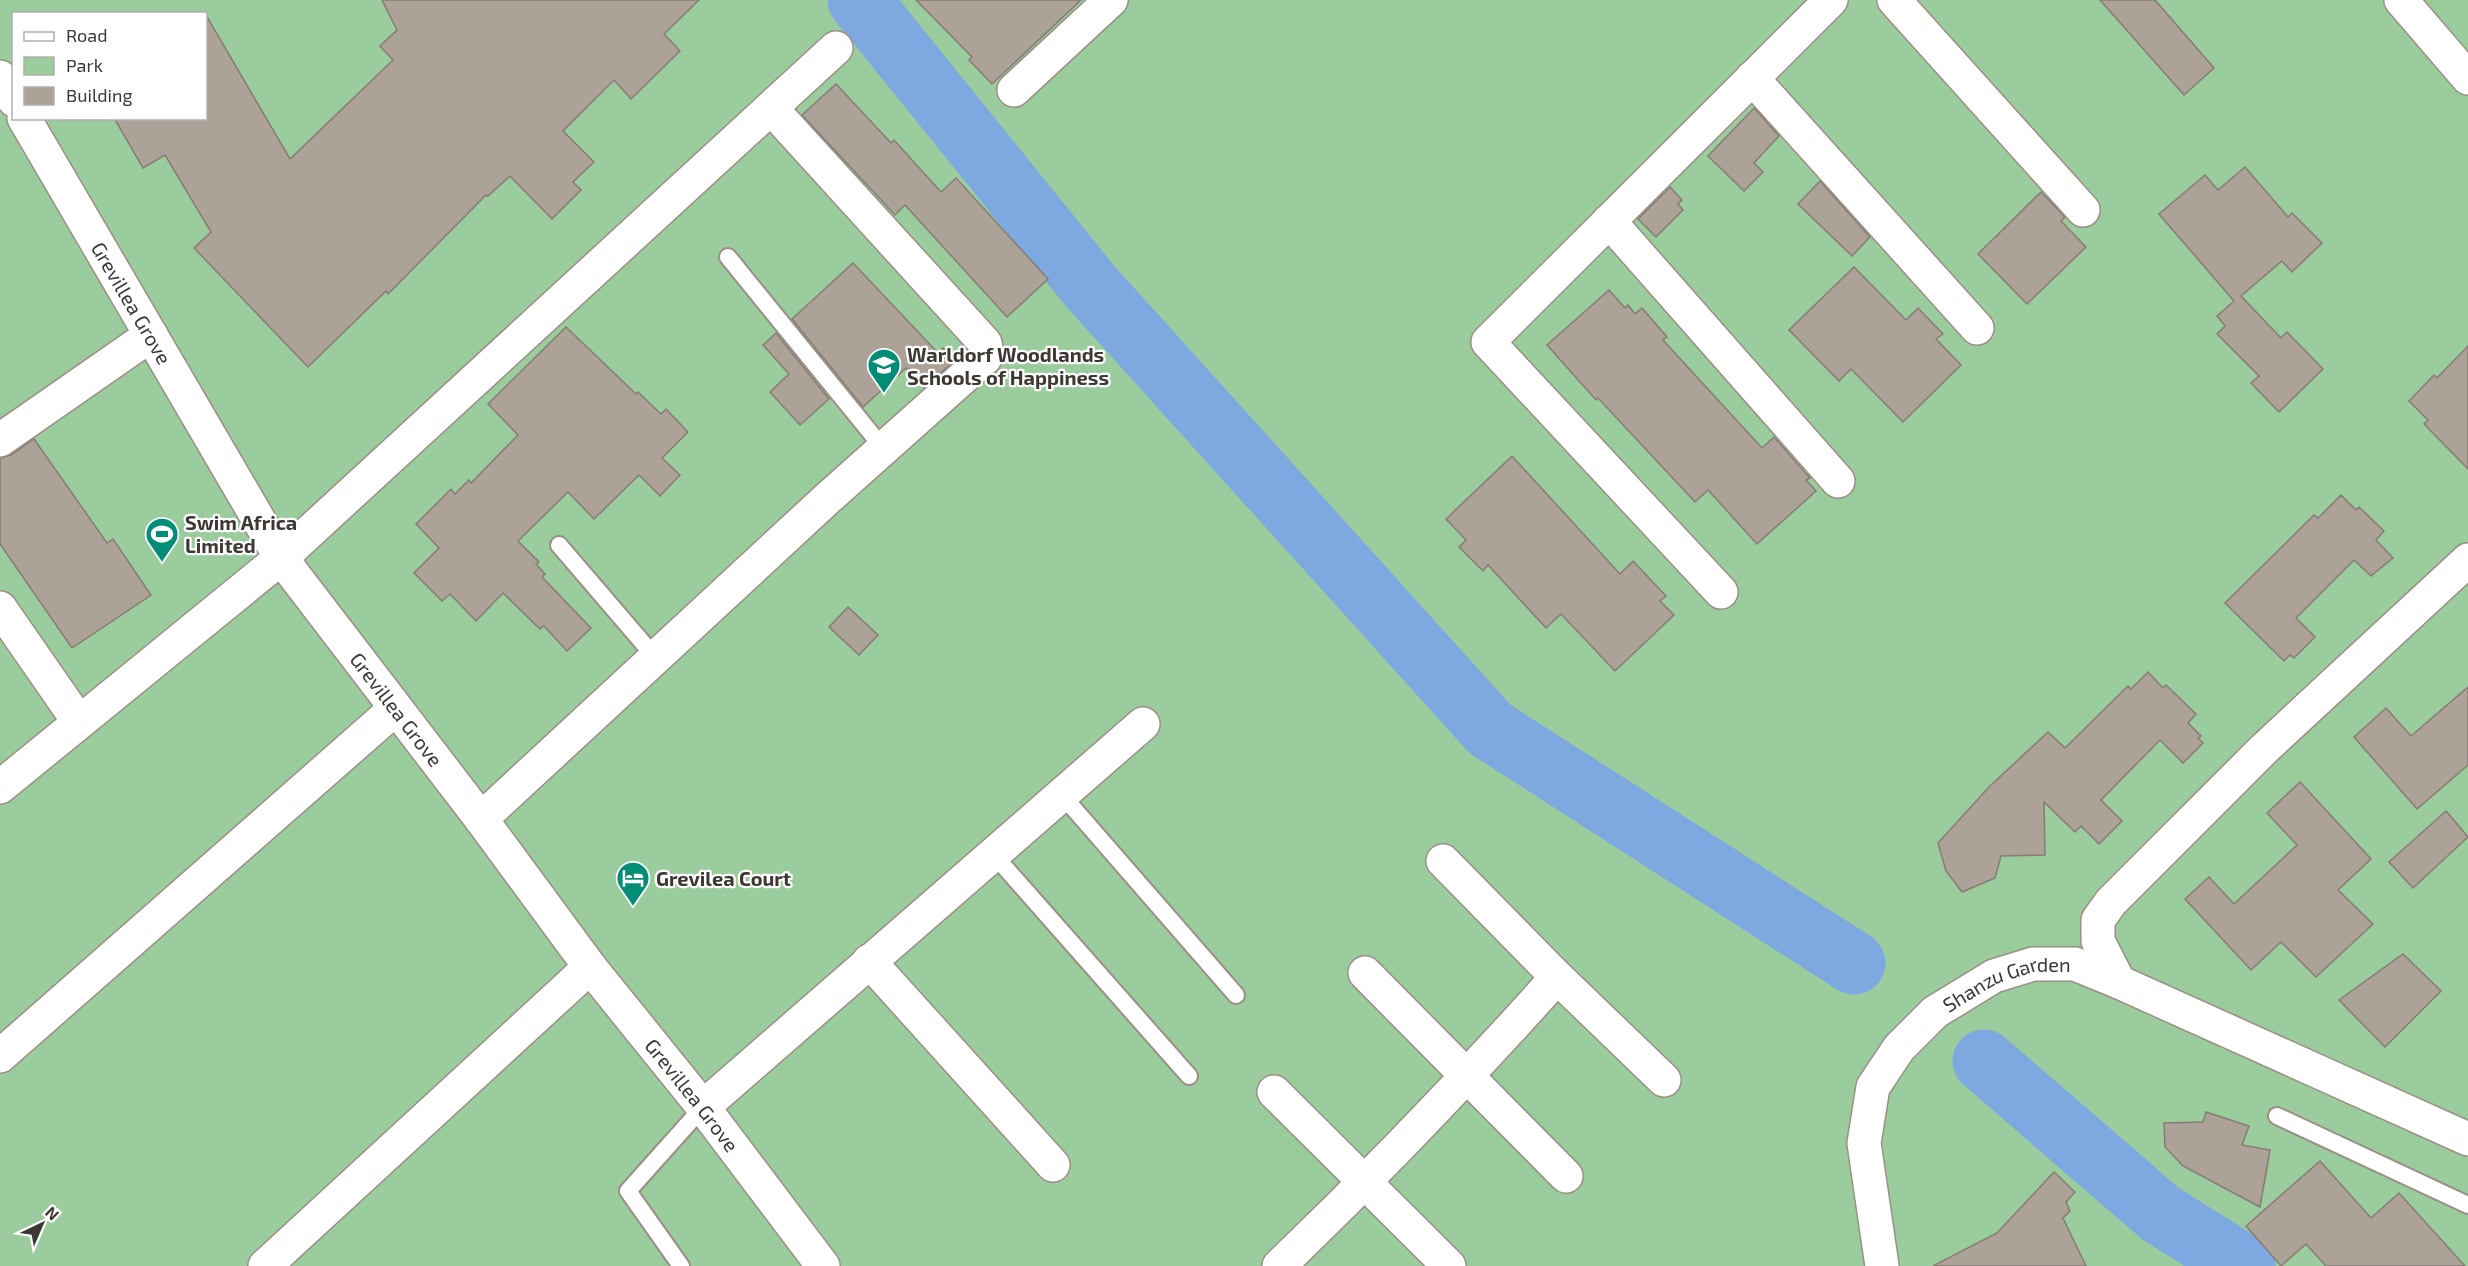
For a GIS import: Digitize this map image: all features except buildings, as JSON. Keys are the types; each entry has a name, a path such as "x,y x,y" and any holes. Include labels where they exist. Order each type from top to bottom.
{"street":[{"path":"1014,90 1111,0"},
{"path":"1721,592 1488,342 1831,0"},
{"path":"1894,0 2083,210"},
{"path":"2401,0 2468,78"},
{"path":"0,787 281,558 836,48"},
{"path":"0,77 12,97"},
{"path":"1752,78 1977,328"},
{"path":"481,819 984,358 986,343 771,108"},
{"name":"Grevillea Grove","path":"25,120 281,558 481,819 590,967 703,1107 823,1266"},
{"path":"1609,221 1838,481"},
{"path":"0,440 150,335"},
{"path":"2119,982 2098,941 2098,920 2111,902 2264,749 2468,560"},
{"path":"0,608 80,722"},
{"path":"0,1056 395,709"},
{"path":"703,1107 1143,724"},
{"path":"1443,861 1557,977 1664,1080"},
{"path":"868,962 1053,1165"},
{"name":"Shanzu Garden","path":"1882,1266 1864,1143 1873,1087 1899,1048 1935,1012 1994,976 2033,964 2075,964 2468,1140"},
{"path":"265,1266 590,967"},
{"path":"1365,973 1566,1176"},
{"path":"1280,1266 1366,1183 1467,1078 1557,977"},
{"path":"1274,1092 1449,1266"}],"lane":[{"path":"728,257 884,448"},
{"path":"559,545 656,657"},
{"path":"1062,795 1236,995"},
{"path":"994,855 1189,1076"},
{"path":"681,1266 628,1191 703,1107"},
{"path":"2277,1116 2468,1205"}],"green space":[{"path":"0,0 2468,0 2468,1266 0,1266"}],"waterway":[{"path":"859,0 1090,286 1490,729 1854,963"},
{"path":"1984,1061 2161,1214 2244,1266"}],"place":[{"name":"Warldorf Woodlands Schools of Happiness","path":"884,394"},
{"name":"Swim Africa Limited","path":"162,563"},
{"name":"Grevilea Court","path":"633,907"}]}
